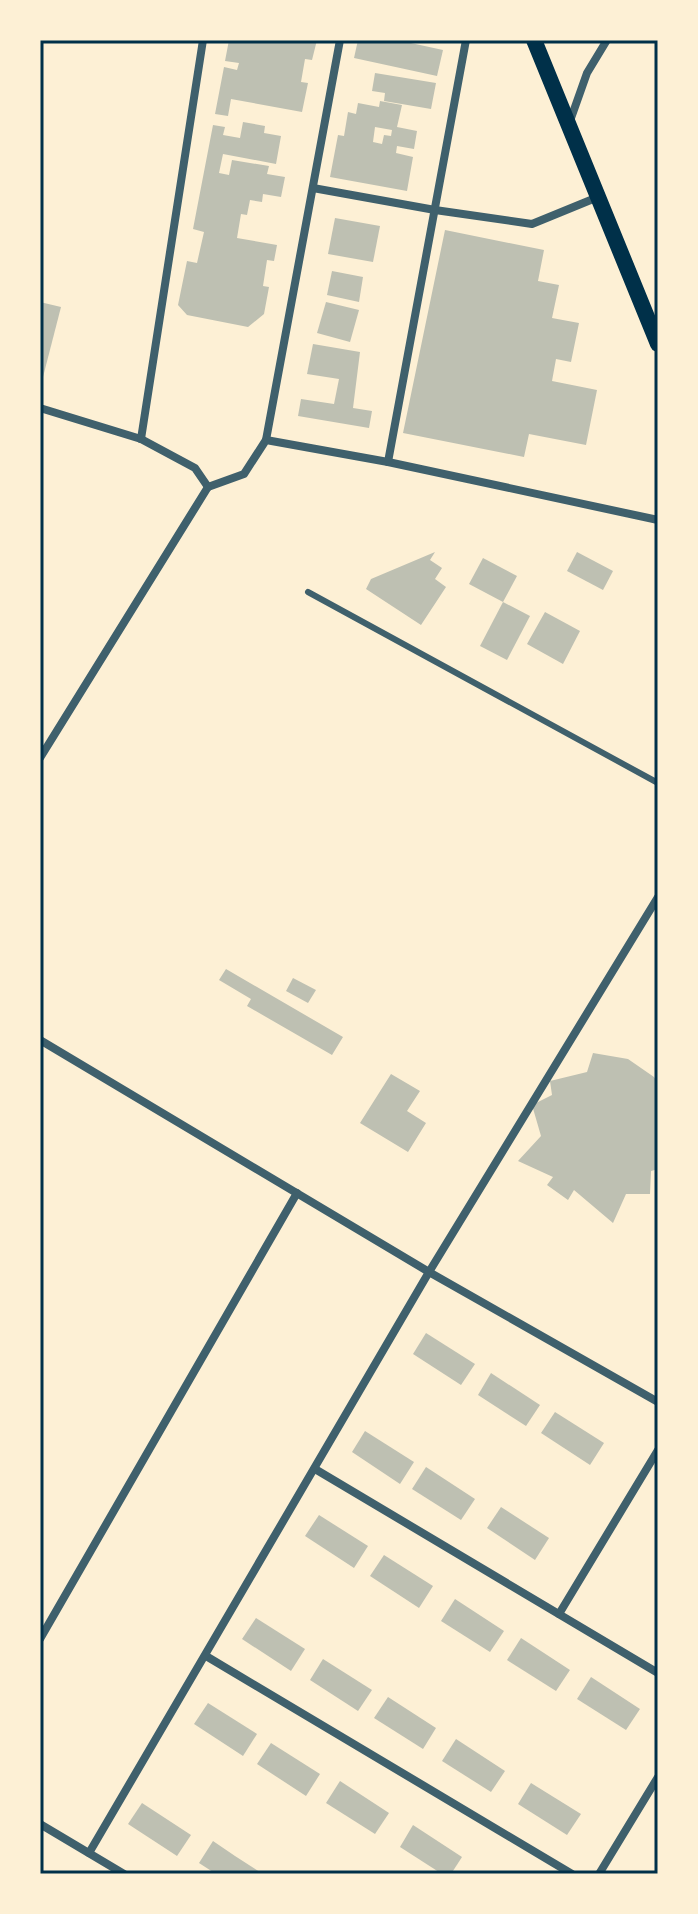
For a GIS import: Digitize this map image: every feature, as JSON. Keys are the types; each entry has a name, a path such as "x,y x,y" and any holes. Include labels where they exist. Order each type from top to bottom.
{"main road":[{"path":"534,40 658,344"}],"street":[{"path":"141,439 203,40"},
{"path":"40,758 208,487 244,474 266,440 340,40"},
{"path":"388,462 466,40"},
{"path":"569,125 587,73 607,40"},
{"path":"313,188 532,224 598,197"},
{"path":"40,408 141,439 195,468 208,487"},
{"path":"266,440 388,462 658,520"},
{"path":"89,1853 429,1272 658,897"},
{"path":"40,1040 429,1272 658,1402"},
{"path":"40,1639 297,1193"},
{"path":"559,1614 658,1450"},
{"path":"315,1469 658,1673"},
{"path":"206,1656 572,1874"},
{"path":"599,1874 658,1777"},
{"path":"40,1824 124,1874"}],"lane":[{"path":"308,592 658,783"}],"building":[{"path":"229,40 317,40 312,60 305,59 301,82 308,83 302,112 231,99 228,116 215,114 224,67 237,70 239,63 225,61"},
{"path":"358,40 397,40 443,50 437,76 354,58"},
{"path":"375,73 436,83 431,109 384,101 385,93 372,91"},
{"path":"380,101 402,105 397,127 417,131 414,149 397,146 396,153 413,157 407,191 330,177 338,135 344,136 348,112 356,114 358,103 379,107","holes":["375,127 392,130 391,136 384,135 382,144 373,142"]},
{"path":"243,122 265,126 264,133 281,136 276,164 223,154 219,173 229,175 232,160 269,166 267,174 285,177 281,197 263,194 262,202 250,200 247,215 241,214 237,238 277,245 274,261 267,260 263,286 269,287 264,314 248,327 187,315 178,305 187,261 197,263 204,232 193,229 213,125 225,127 223,135 240,138"},
{"path":"335,218 380,226 373,262 328,254"},
{"path":"445,230 544,250 538,281 559,285 552,318 579,323 571,362 556,359 552,381 597,390 586,445 529,434 524,457 403,433"},
{"path":"332,271 363,277 359,302 327,295"},
{"path":"40,302 61,307 43,377 40,376"},
{"path":"326,302 359,310 350,342 317,333"},
{"path":"313,344 360,352 353,408 372,411 369,428 298,416 301,399 334,404 339,379 307,374"},
{"path":"435,552 430,560 442,568 435,579 446,587 421,625 366,589 371,579"},
{"path":"577,552 613,571 603,590 567,571"},
{"path":"483,558 517,576 503,602 469,584"},
{"path":"503,602 530,616 507,660 480,646"},
{"path":"545,612 580,631 563,664 527,644"},
{"path":"226,969 343,1037 332,1055 247,1006 251,999 219,980"},
{"path":"293,978 316,990 308,1003 286,991"},
{"path":"593,1053 628,1059 654,1077 658,1084 658,1169 651,1171 650,1194 626,1194 613,1223 574,1190 568,1200 547,1185 553,1177 518,1161 541,1136 532,1105 552,1095 550,1081 587,1072"},
{"path":"391,1074 420,1091 407,1111 426,1123 408,1152 360,1123"},
{"path":"426,1333 475,1364 461,1385 413,1354"},
{"path":"491,1373 540,1405 526,1426 478,1395"},
{"path":"555,1412 604,1443 590,1465 541,1433"},
{"path":"365,1431 414,1462 400,1484 352,1452"},
{"path":"426,1467 475,1499 461,1520 412,1489"},
{"path":"501,1507 549,1538 535,1560 487,1528"},
{"path":"319,1515 368,1546 354,1568 305,1536"},
{"path":"384,1555 433,1586 419,1608 370,1576"},
{"path":"455,1599 504,1631 490,1652 441,1621"},
{"path":"256,1618 305,1649 291,1671 242,1639"},
{"path":"521,1638 570,1670 556,1691 507,1660"},
{"path":"323,1659 372,1690 358,1711 310,1680"},
{"path":"591,1677 640,1709 626,1730 577,1699"},
{"path":"388,1697 436,1728 423,1749 374,1718"},
{"path":"208,1703 257,1734 243,1756 194,1724"},
{"path":"456,1739 505,1771 491,1792 442,1761"},
{"path":"271,1743 320,1774 306,1796 257,1764"},
{"path":"340,1781 389,1813 375,1834 326,1803"},
{"path":"531,1783 581,1814 567,1835 518,1804"},
{"path":"142,1803 191,1835 177,1856 128,1824"},
{"path":"413,1825 462,1857 451,1874 442,1874 400,1847"},
{"path":"213,1841 263,1874 216,1874 199,1863"}]}
